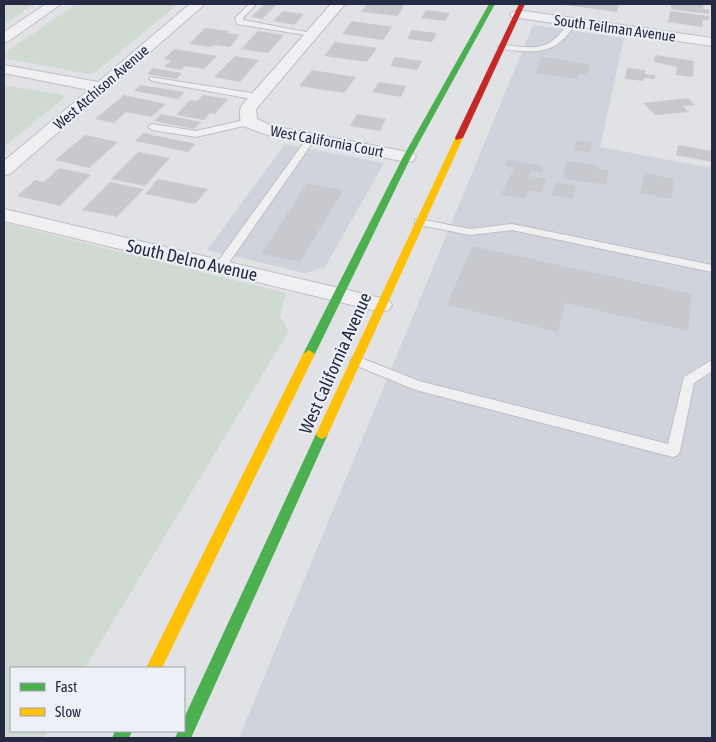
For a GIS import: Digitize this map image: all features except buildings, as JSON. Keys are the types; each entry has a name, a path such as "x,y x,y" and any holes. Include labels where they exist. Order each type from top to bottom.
{"main road":[{"name":"West California Avenue","path":"154,667 407,157 492,4"},
{"name":"West California Avenue","path":"183,738 519,9"}],"street":[{"path":"4,38 54,4"},
{"name":"West Atchison Avenue","path":"4,170 198,4"},
{"name":"West California Court","path":"338,4 248,108 249,122 268,130 407,157"},
{"name":"South Teilman Avenue","path":"519,9 573,22 712,42"},
{"path":"4,69 100,87"},
{"name":"South Delno Avenue","path":"4,215 381,305"}],"lane":[{"path":"253,4 239,18 240,22 312,34"},
{"path":"502,47 551,48 565,37 573,22"},
{"path":"153,79 258,97"},
{"path":"152,127 196,134 249,122"},
{"path":"220,267 311,139"},
{"path":"420,222 470,232 512,228 712,268"},
{"path":"356,361 416,385 672,452 688,380 712,365"}],"shaded area":[{"path":"4,4 35,4 4,24"},
{"path":"76,4 178,4 94,73 88,74 4,58 6,52"},
{"path":"533,25 624,38 600,147 712,168 712,738 239,738"},
{"path":"4,85 63,95 64,98 4,147"},
{"path":"285,144 384,163 325,267 305,273 207,250"},
{"path":"4,223 286,293 280,316 289,331 86,667 10,667 10,732 47,732 43,738 4,738"}],"traffic: fast":[{"path":"309,354 407,157 492,4"},
{"path":"183,738 322,434"},
{"path":"120,738 123,732"}],"traffic: slow":[{"path":"322,434 459,138"},
{"path":"154,667 309,354"}],"traffic: jam":[{"path":"459,138 522,4"}]}
